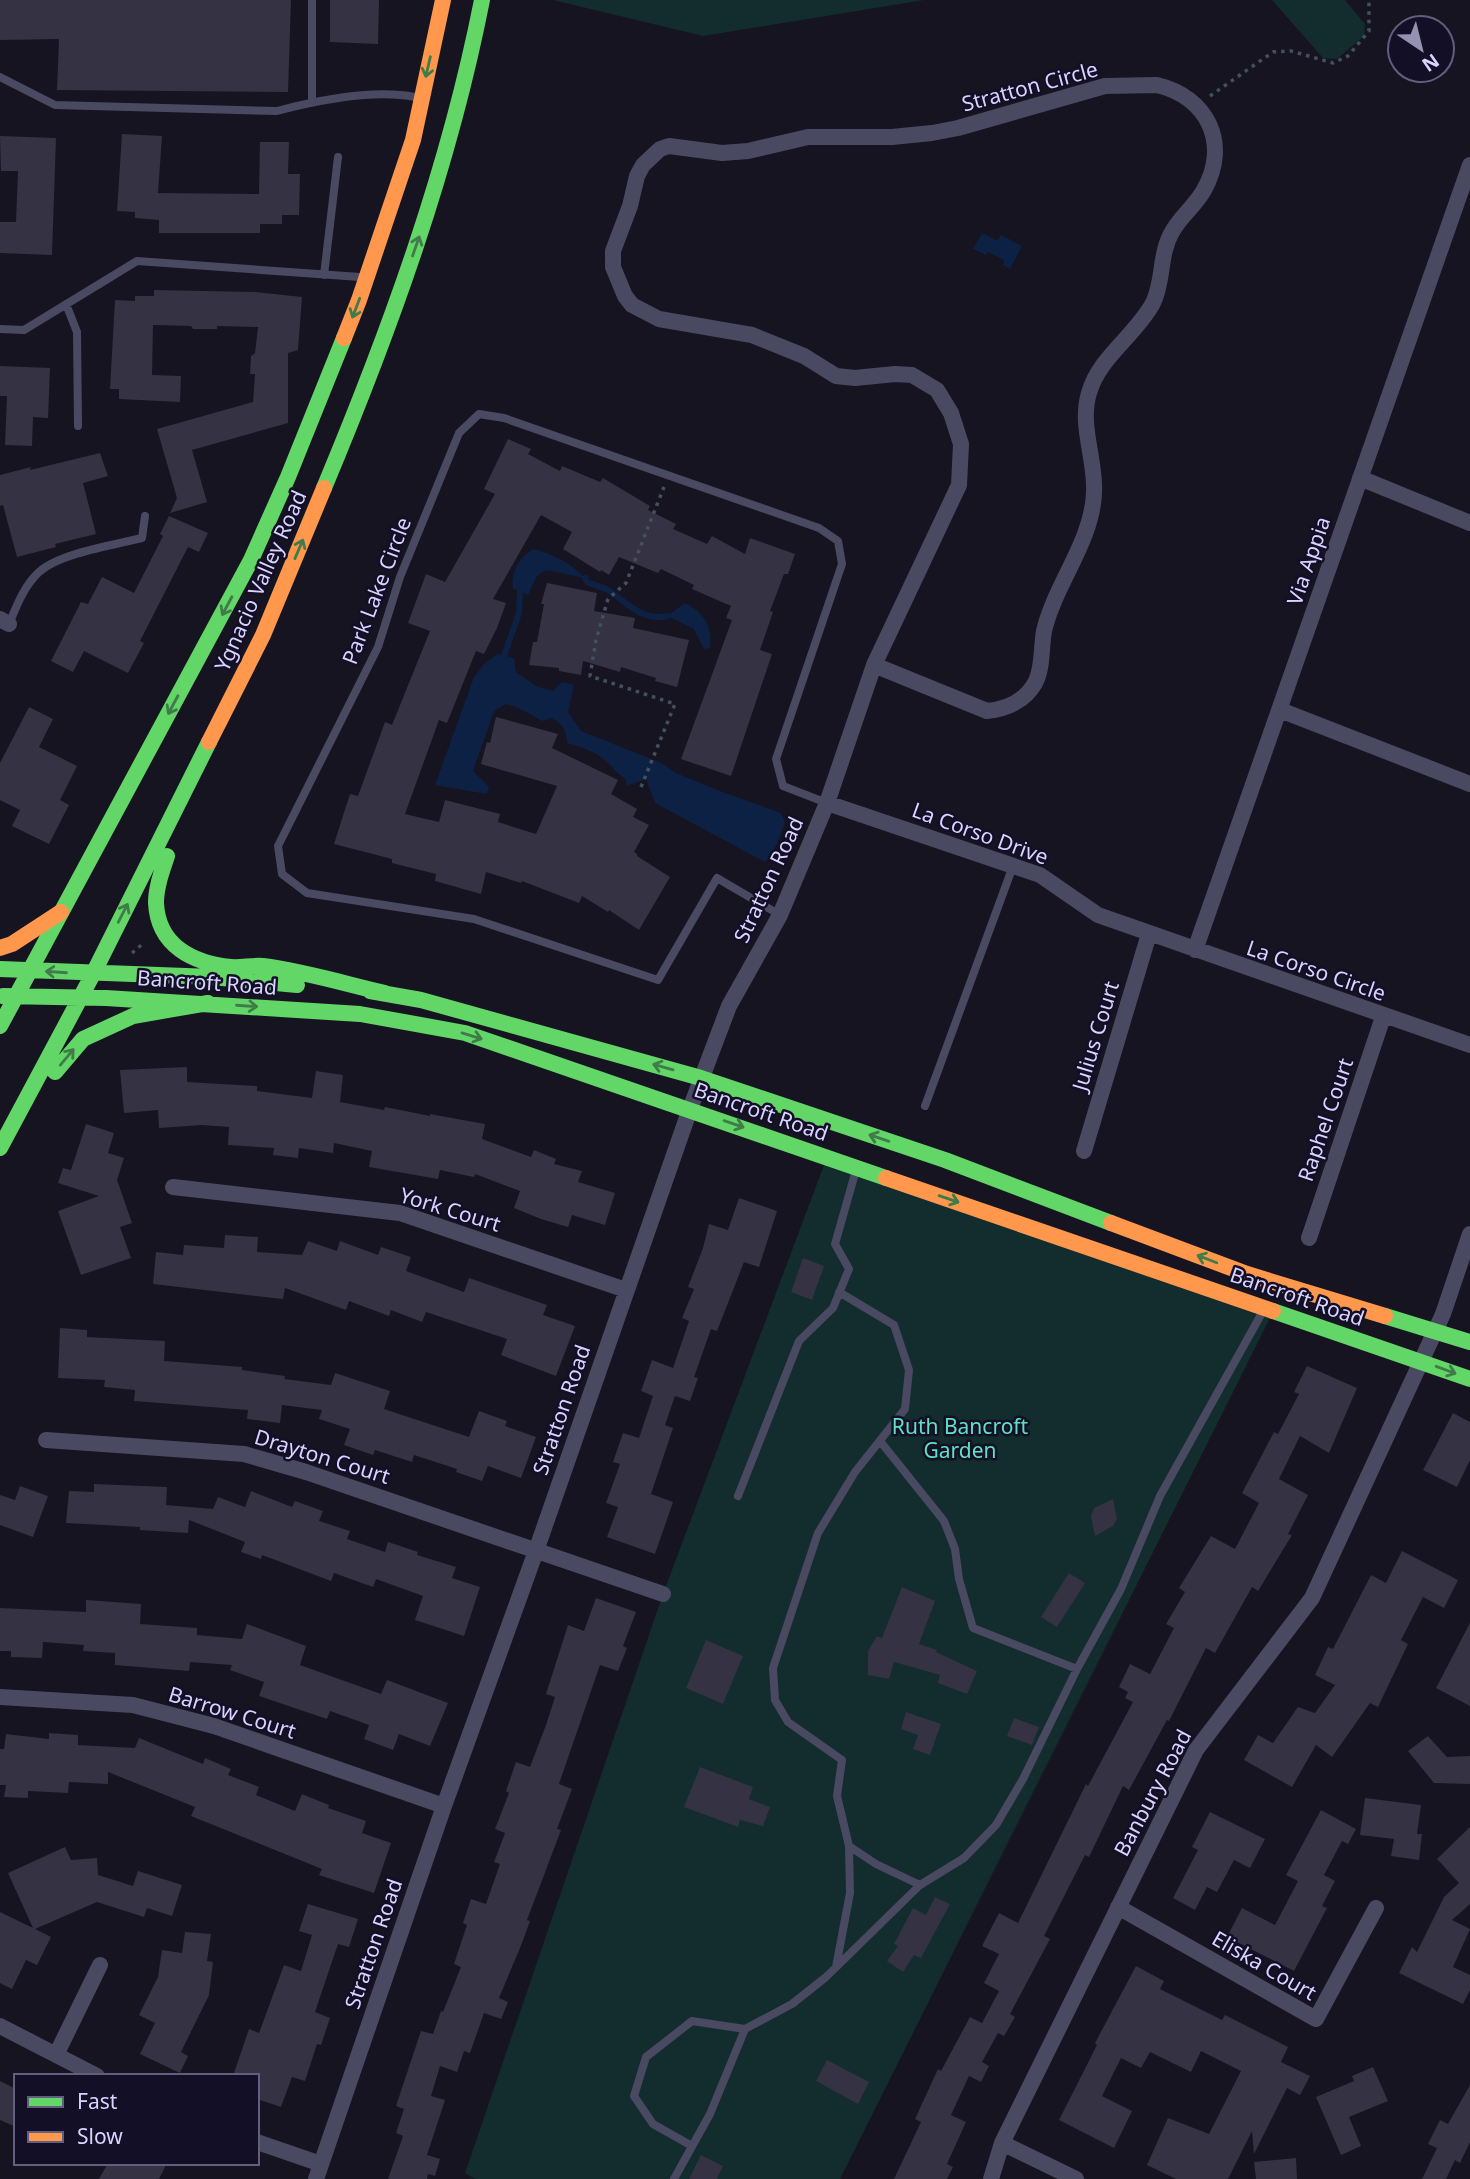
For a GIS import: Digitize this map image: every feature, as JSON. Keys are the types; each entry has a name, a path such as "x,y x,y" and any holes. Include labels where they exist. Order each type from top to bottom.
{"main road":[{"name":"Ygnacio Valley Road","path":"0,1026 7,996 29,970 61,912 251,560 288,477 366,278 413,140 443,0"},
{"name":"Ygnacio Valley Road","path":"0,1150 93,974 263,635 365,390 430,206 472,51 482,0"},
{"path":"206,750 158,883 156,905 159,920 175,948 201,961 262,967 385,993"},
{"path":"0,948 12,944 61,912"},
{"name":"Bancroft Road","path":"0,969 212,977 385,993 421,1000 701,1078 945,1160 1247,1274 1470,1342"},
{"name":"Bancroft Road","path":"7,996 208,1003 360,1014 465,1033 1470,1379"},
{"path":"0,1150 32,1115 55,1072 83,1039 133,1017 208,1003"}],"street":[{"name":"Stratton Circle","path":"1157,85 1186,96 1196,105 1209,121 1215,136 1216,153 1212,170 1195,204 1172,230 1164,250 1154,302 1106,361 1089,393 1086,413 1095,491 1092,512 1084,536 1058,589 1048,620 1036,681 1028,693 1015,703 999,710 987,711 874,665 959,485 961,444 951,413 937,390 912,375 855,378 836,376 804,356 752,335 659,319 632,305 625,296 613,267 613,251 643,165 660,149 669,146 722,153 748,151 808,137 892,137 932,133 1105,86 1157,85"},
{"name":"Via Appia","path":"1195,950 1360,478 1465,197 1470,164"},
{"path":"1360,478 1470,523"},
{"name":"Stratton Road","path":"318,2172 701,1078 729,1006 780,915 827,803 874,665"},
{"path":"1280,710 1470,785"},
{"name":"La Corso Drive","path":"827,803 1040,876 1098,915 1149,934"},
{"name":"La Corso Circle","path":"1149,934 1470,1045"},
{"name":"Julius Court","path":"1084,1151 1149,934"},
{"name":"Raphel Court","path":"1309,1238 1383,1017"},
{"name":"York Court","path":"173,1187 400,1213 626,1290"},
{"name":"Banbury Road","path":"991,2179 1002,2143 1196,1750 1312,1598 1436,1330 1470,1234"},
{"name":"Drayton Court","path":"46,1440 244,1454 306,1472 663,1594"},
{"name":"Barrow Court","path":"0,1697 133,1705 214,1726 444,1806"},
{"name":"Eliska Court","path":"1118,1907 1316,2019 1376,1908"},
{"path":"56,2054 100,1965"},
{"path":"0,2026 93,2074"},
{"path":"259,2143 318,2172"},
{"path":"1002,2143 1076,2179"}],"lane":[{"path":"312,0 312,102"},
{"path":"0,77 55,105 277,111 312,102 395,93 421,98"},
{"path":"324,275 338,158"},
{"path":"0,329 24,330 137,261 366,278"},
{"path":"66,304 77,332 78,426"},
{"name":"Park Lake Circle","path":"780,915 717,878 658,980 474,919 307,893 282,874 278,846 378,647 400,577 459,433 479,414 504,418 819,528 838,541 842,564 776,759 783,786 827,803"},
{"path":"5,621 38,572 55,561 142,538 145,516"},
{"path":"925,1106 1013,866"},
{"path":"738,1496 799,1341 833,1308 849,1269 835,1244 857,1167"},
{"path":"836,1967 850,1893 849,1846 837,1796 842,1760 788,1722 775,1700 774,1668 818,1533 855,1472 905,1409 909,1370 894,1325 839,1292"},
{"path":"692,2146 653,2124 634,2096 646,2057 692,2021 745,2029 792,2004 836,1967 920,1885 964,1858 996,1825 1023,1779 1077,1669 1121,1589 1160,1496 1265,1309"},
{"path":"880,1441 944,1521 955,1549 959,1579 973,1628 1077,1669"},
{"path":"849,1846 876,1864 920,1885"},
{"path":"674,2179 710,2114 745,2029"}],"path":[{"path":"1196,105 1273,52 1292,51 1333,63 1348,56 1368,31 1369,0"},
{"path":"641,787 675,704 590,676 596,640 608,600 626,583 656,512 668,475"},
{"path":"131,954 152,936"}],"green space":[{"path":"553,0 924,0 703,36"},
{"path":"1272,0 1345,0 1365,24 1364,36 1337,59 1323,58"},
{"name":"Ruth Bancroft Garden","path":"827,1157 1273,1312 840,2179 475,2179 465,2173 663,1594"}],"water":[{"path":"982,233 997,241 1001,235 1022,246 1010,269 1003,265 1004,260 988,252 986,255 973,249"},
{"path":"533,549 561,560 585,578 546,570 537,576 528,595 513,589 517,566"},
{"path":"685,603 706,621 710,648 704,649 694,629 667,616"},
{"path":"497,654 514,658 516,672 536,686 553,691 562,682 574,685 568,712 581,731 661,763 676,773 781,813 785,822 769,858 765,862 655,803 646,779 627,786 625,778 599,756 567,743 563,728 555,720 551,718 542,721 506,704 494,711 473,771 489,787 487,794 435,785 474,677 483,665"}],"building":[{"path":"0,0 291,0 288,92 57,90 59,39 0,40"},
{"path":"330,0 379,0 378,44 330,42"},
{"path":"122,134 162,136 158,193 259,194 260,142 289,142 288,174 300,174 299,215 282,215 282,224 260,224 260,233 159,233 159,220 135,218 135,212 117,211"},
{"path":"0,136 56,138 52,255 0,253 0,222 16,222 18,171 1,171"},
{"path":"154,290 255,292 302,297 298,350 288,353 288,423 192,450 207,502 170,513 177,498 157,429 253,402 255,374 250,374 251,356 255,353 258,327 217,326 217,329 193,329 191,326 153,325 152,375 181,376 180,402 119,399 119,389 110,389 115,300 135,301 135,296 154,296"},
{"path":"0,366 50,368 48,418 33,417 32,446 5,445 7,396 0,396"},
{"path":"508,439 531,449 528,454 560,471 562,466 600,482 603,478 650,506 648,510 676,524 673,529 707,544 712,536 745,554 750,538 795,554 770,611 773,612 760,650 772,654 731,776 681,759 732,620 726,618 731,606 692,589 694,585 661,569 658,573 619,557 609,575 601,570 600,572 563,549 572,532 541,515 493,599 506,603 497,628 484,654 476,651 447,723 439,720 405,814 439,822 445,800 500,814 498,822 536,834 557,786 481,764 487,742 490,743 496,717 558,734 552,748 618,780 611,794 637,809 633,817 649,825 634,852 670,877 639,930 582,896 579,903 522,881 521,883 486,872 481,894 435,881 436,874 392,863 392,859 334,844 350,794 358,796 385,722 392,725 430,631 408,623 426,574 445,582 495,494 484,489"},
{"path":"100,453 108,476 83,483 96,534 17,557 3,505 0,506 0,475"},
{"path":"169,516 208,533 199,552 188,547 140,641 144,643 128,673 84,651 73,672 51,661 81,602 88,604 102,577 134,593 163,536 160,534"},
{"path":"547,583 597,593 594,611 635,618 633,628 689,640 677,687 621,667 620,672 583,661 581,675 559,671 559,668 529,665 533,642 537,642 544,604 541,604"},
{"path":"29,707 53,719 39,747 77,766 60,800 69,805 49,844 12,826 20,810 0,800 0,763"},
{"path":"187,1067 187,1082 257,1086 257,1091 312,1098 316,1071 343,1075 340,1102 485,1124 482,1139 531,1157 534,1150 556,1159 554,1164 582,1171 578,1182 615,1193 605,1225 572,1215 568,1227 541,1219 514,1208 520,1191 475,1174 474,1177 440,1170 438,1179 369,1167 372,1151 334,1143 333,1153 299,1148 298,1158 273,1155 274,1148 228,1145 229,1127 202,1125 159,1128 158,1110 124,1113 120,1070"},
{"path":"86,1124 114,1133 108,1153 124,1158 117,1180 132,1223 120,1227 131,1258 81,1275 58,1211 99,1196 58,1183 63,1168 71,1170"},
{"path":"739,1198 777,1211 759,1267 744,1262 717,1331 711,1329 694,1377 698,1378 690,1401 675,1396 665,1425 673,1428 651,1494 673,1502 655,1554 607,1537 618,1507 606,1503 620,1464 613,1462 623,1433 639,1438 653,1396 641,1391 652,1360 673,1368 689,1321 682,1318 694,1289 688,1287 709,1224 728,1230"},
{"path":"225,1235 258,1237 257,1252 302,1255 308,1241 337,1251 340,1241 378,1255 381,1247 411,1257 406,1271 464,1292 469,1278 547,1305 543,1315 575,1326 556,1376 501,1355 507,1339 426,1312 422,1322 391,1310 389,1316 349,1301 346,1310 285,1288 283,1299 153,1284 156,1252 183,1255 184,1245 224,1248"},
{"path":"803,1258 824,1266 812,1300 791,1292"},
{"path":"60,1328 87,1330 87,1337 165,1341 164,1361 242,1367 242,1370 285,1376 284,1379 331,1385 335,1373 390,1391 384,1409 469,1437 479,1411 507,1421 505,1426 536,1437 521,1478 488,1466 482,1481 456,1472 457,1469 414,1455 412,1462 375,1450 373,1455 344,1445 350,1429 319,1419 322,1410 282,1405 280,1423 247,1419 248,1410 134,1401 135,1390 104,1387 105,1380 58,1378"},
{"path":"1307,1366 1357,1388 1329,1453 1300,1436 1279,1479 1308,1495 1288,1534 1292,1535 1258,1591 1252,1587 1215,1653 1206,1648 1169,1721 1167,1720 1129,1790 1123,1786 1089,1857 1085,1855 1044,1936 1050,1939 1010,2014 1015,2017 1004,2036 998,2033 982,2062 989,2066 981,2082 969,2076 951,2115 966,2122 947,2164 953,2167 947,2179 894,2179 921,2122 915,2119 938,2069 941,2071 970,2017 982,2023 999,1991 984,1983 999,1954 982,1946 999,1913 1018,1923 1086,1784 1088,1786 1133,1702 1125,1698 1128,1692 1119,1687 1130,1664 1150,1674 1174,1628 1166,1624 1185,1592 1179,1588 1211,1536 1235,1549 1259,1503 1242,1493 1274,1432 1278,1434 1299,1394 1294,1392"},
{"path":"1453,1413 1470,1422 1470,1460 1457,1487 1423,1470"},
{"path":"94,1484 167,1487 166,1505 213,1509 218,1497 245,1507 251,1491 292,1507 295,1501 323,1511 319,1521 350,1531 347,1539 385,1552 388,1542 418,1552 417,1555 456,1567 452,1578 480,1587 464,1636 415,1620 423,1596 376,1579 373,1587 334,1573 331,1581 262,1555 261,1559 241,1552 245,1542 189,1520 188,1533 66,1523 69,1491 94,1492"},
{"path":"20,1486 48,1496 33,1537 0,1525 0,1495 15,1500"},
{"path":"1113,1499 1117,1519 1113,1526 1095,1536 1091,1516 1094,1508"},
{"path":"1402,1551 1458,1580 1444,1608 1423,1597 1401,1640 1408,1644 1378,1707 1370,1703 1332,1757 1316,1745 1292,1787 1244,1760 1258,1735 1273,1743 1298,1707 1315,1713 1335,1685 1315,1675 1328,1647 1333,1649 1371,1575 1386,1583"},
{"path":"1069,1573 1085,1583 1057,1627 1041,1617"},
{"path":"902,1587 935,1601 919,1644 937,1650 936,1652 977,1671 967,1694 938,1683 940,1675 894,1662 889,1679 868,1675 868,1651 877,1636 882,1638"},
{"path":"596,1598 636,1612 623,1646 627,1648 618,1671 600,1665 559,1784 572,1789 557,1829 561,1830 527,1920 530,1921 499,1998 508,2002 501,2019 484,2013 470,2053 464,2051 457,2072 440,2066 431,2096 445,2100 427,2155 440,2159 435,2176 428,2174 427,2179 388,2179 403,2136 396,2133 404,2109 396,2106 421,2031 433,2034 461,1967 454,1964 467,1925 463,1923 471,1899 486,1904 500,1864 494,1862 505,1833 495,1829 509,1793 506,1791 516,1762 530,1767 555,1697 546,1694 568,1625 584,1631"},
{"path":"86,1600 141,1604 140,1624 197,1628 197,1635 242,1639 247,1624 306,1646 300,1665 381,1694 387,1680 448,1703 430,1746 399,1734 393,1750 364,1739 369,1725 330,1711 327,1719 259,1696 264,1682 230,1670 232,1665 190,1662 189,1671 115,1665 115,1653 83,1651 84,1645 43,1642 42,1658 11,1657 11,1651 0,1651 0,1608 86,1612"},
{"path":"1470,1623 1470,1706 1436,1688"},
{"path":"706,1640 743,1656 723,1704 686,1688"},
{"path":"906,1712 941,1724 930,1755 913,1749 918,1735 901,1729"},
{"path":"1014,1718 1039,1727 1032,1745 1007,1736"},
{"path":"49,1733 78,1735 78,1745 135,1748 139,1738 203,1764 205,1758 231,1769 228,1775 259,1787 256,1795 295,1811 302,1794 329,1805 328,1808 366,1821 362,1833 391,1843 374,1893 319,1875 322,1869 191,1816 195,1807 108,1772 108,1784 69,1782 68,1793 28,1791 28,1798 4,1797 6,1785 0,1785 0,1749 4,1749 6,1734 49,1739"},
{"path":"1428,1736 1447,1757 1470,1756 1470,1784 1434,1783 1408,1751"},
{"path":"700,1767 753,1787 749,1799 770,1807 763,1826 740,1820 738,1827 684,1807"},
{"path":"1365,1798 1421,1805 1417,1834 1422,1834 1419,1860 1391,1856 1394,1839 1360,1835"},
{"path":"1321,1810 1356,1829 1348,1844 1342,1841 1324,1875 1335,1881 1322,1906 1327,1908 1294,1971 1227,1937 1242,1908 1275,1925 1298,1881 1286,1875"},
{"path":"1210,1812 1265,1839 1250,1868 1234,1860 1217,1892 1207,1887 1195,1910 1173,1898 1198,1850 1192,1847"},
{"path":"1470,1827 1470,1904 1452,1920 1470,1929 1453,1967 1470,1975 1470,1990 1463,2004 1399,1973 1412,1947 1417,1952 1444,1897 1459,1883 1437,1859"},
{"path":"65,1847 71,1860 97,1858 98,1875 133,1886 138,1871 182,1885 172,1916 147,1908 144,1917 97,1902 35,1929 51,1937 37,1965 26,1960 12,1989 0,1983 0,1912 33,1928 8,1873"},
{"path":"935,1897 950,1904 921,1958 914,1955 903,1972 887,1961 898,1946 894,1944 913,1908 926,1915"},
{"path":"308,1904 358,1919 349,1947 338,1944 315,2012 330,2018 321,2045 317,2044 305,2081 292,2077 281,2107 259,2100 259,2074 234,2074 249,2029 259,2033 284,1965 301,1971 312,1935 299,1931"},
{"path":"185,1932 211,1934 207,1961 213,1962 209,1995 181,2052 188,2056 180,2073 140,2054 155,2023 139,2015 158,1977 162,1950 182,1953"},
{"path":"1136,1966 1164,1981 1160,1989 1222,2020 1225,2015 1288,2047 1281,2062 1310,2076 1300,2095 1287,2088 1254,2154 1252,2131 1228,2179 1176,2179 1147,2165 1168,2118 1209,2134 1241,2071 1201,2051 1191,2072 1150,2052 1141,2068 1121,2058 1102,2096 1132,2111 1114,2148 1059,2120 1097,2045 1095,2043"},
{"path":"827,2060 869,2082 858,2104 816,2081"},
{"path":"1373,2067 1388,2101 1349,2117 1361,2146 1341,2155 1316,2097 1354,2081 1352,2076"},
{"path":"0,2081 14,2088 14,2126 0,2120"},
{"path":"1470,2085 1470,2142 1460,2163 1455,2160 1446,2179 1422,2179 1437,2148 1428,2144 1440,2120 1448,2124"},
{"path":"701,2155 723,2166 717,2179 689,2179"},
{"path":"1296,2158 1297,2179 1256,2179 1254,2162"},
{"path":"107,2165 166,2165 159,2179 99,2179"}],"waterway":[{"path":"585,578 587,582 608,590 643,614 667,616"},
{"path":"504,656 519,613 520,591"}],"traffic: fast":[{"path":"324,488 372,369 435,187 453,125 482,0"},
{"path":"0,1026 251,560 344,338"},
{"path":"0,1148 93,974 209,742"},
{"path":"167,856 158,885 158,918 163,931 180,950 217,965 278,968 385,993"},
{"path":"0,969 212,977 297,985"},
{"path":"370,991 421,1000 701,1078 945,1160 1111,1223"},
{"path":"3,996 106,998 360,1014 465,1033 886,1178"},
{"path":"55,1072 83,1039 133,1016 208,1003"},
{"path":"1273,1311 1470,1379"},
{"path":"1385,1316 1470,1342"}],"traffic: slow":[{"path":"344,338 413,140 443,0"},
{"path":"209,742 263,635 324,488"},
{"path":"0,948 12,944 61,912"},
{"path":"886,1178 1273,1311"},
{"path":"1111,1223 1247,1274 1385,1316"}]}
